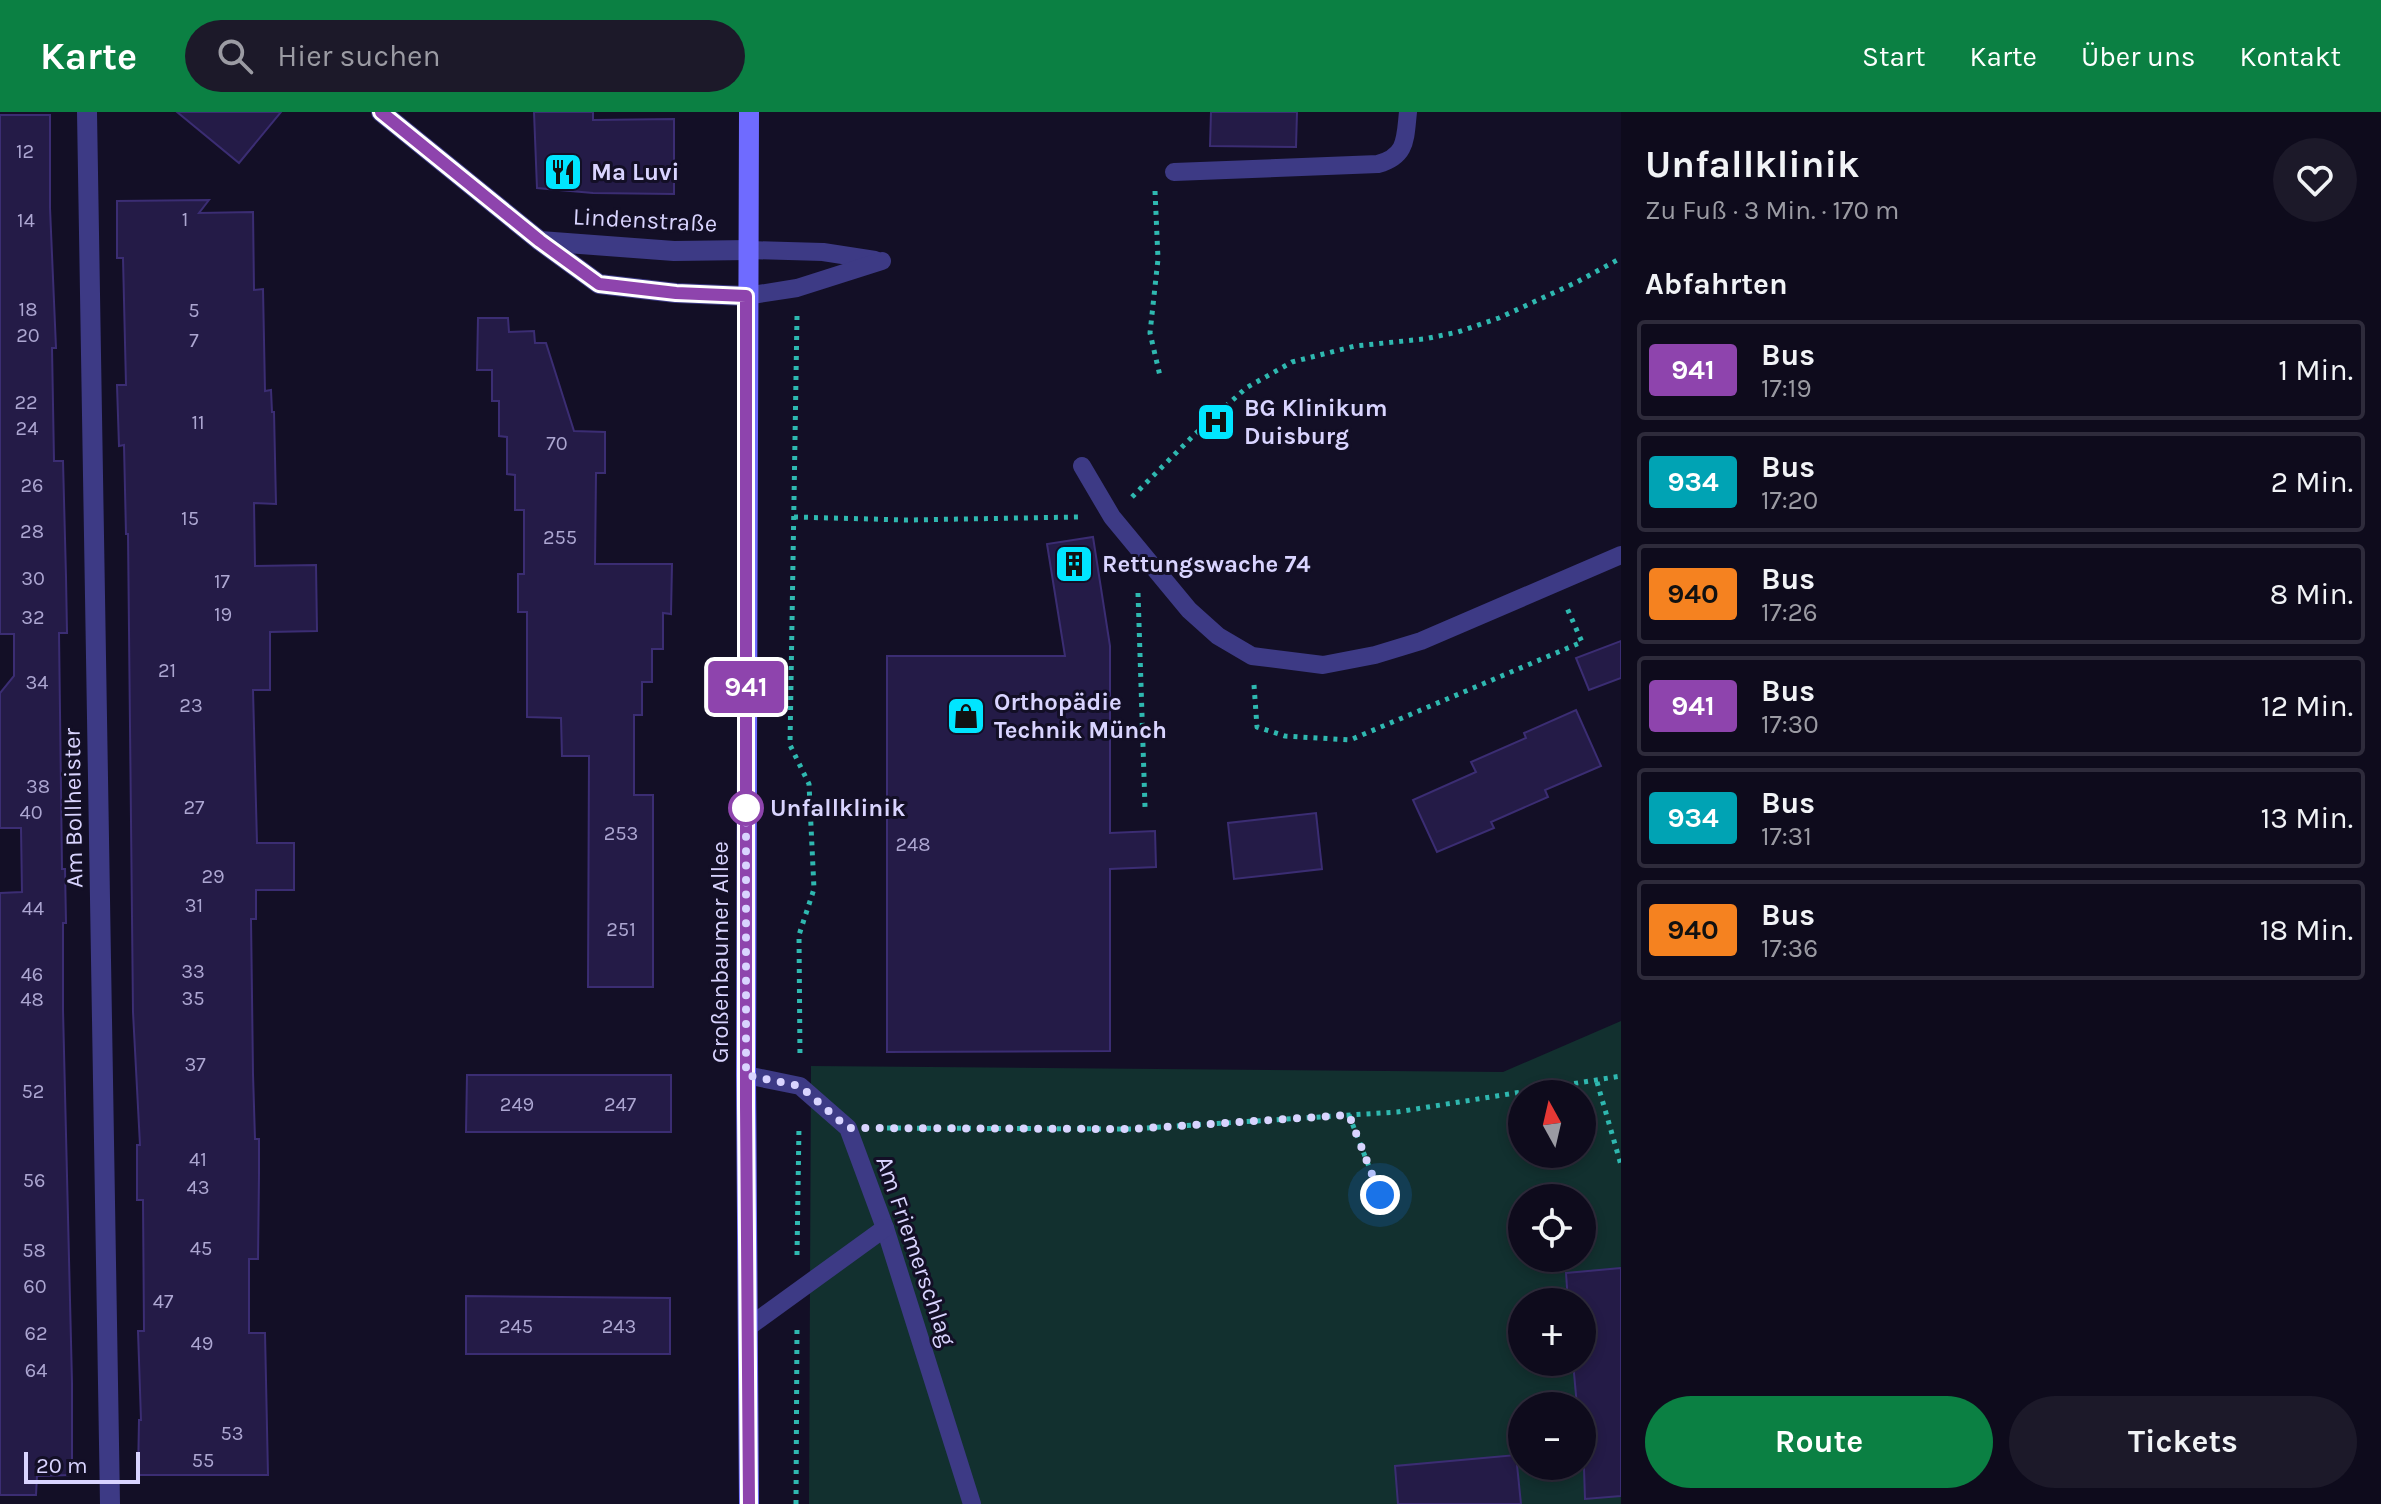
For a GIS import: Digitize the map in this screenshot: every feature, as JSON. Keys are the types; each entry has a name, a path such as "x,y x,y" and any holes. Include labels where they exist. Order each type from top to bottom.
{"main road":[{"name":"Großenbaumer Allee","path":"749,112 746,296 749,1504"}],"street":[{"name":"Am Bollheister","path":"87,112 110,1504"},
{"name":"Lindenstraße","path":"381,112 540,241 599,284 676,293 746,296"},
{"name":"Lindenstraße","path":"540,241 674,251 749,250"}],"lane":[{"path":"1174,172 1378,164 1394,160 1404,145 1408,112"},
{"path":"746,296 797,288 882,261 823,252 749,250"},
{"path":"1082,466 1112,517 1189,610 1218,636 1252,656 1323,665 1375,655 1421,641 1621,555"},
{"name":"Am Friemerschlag","path":"746,1075 800,1086 848,1128 885,1228 972,1504"},
{"path":"747,1328 885,1228"}],"path":[{"path":"1155,185 1158,259 1150,333 1160,376"},
{"path":"794,517 907,520 1112,517 1246,388 1292,362 1355,346 1458,332 1499,318 1621,258"},
{"path":"796,1504 799,935 814,889 809,784 790,745 797,288"},
{"path":"1137,548 1145,807"},
{"path":"1252,656 1257,727 1285,736 1350,740 1582,642 1557,583"},
{"path":"848,1128 1131,1129 1397,1112 1621,1076"},
{"path":"1597,1082 1621,1165"},
{"path":"1349,1115 1380,1195"}],"green space":[{"path":"1621,1021 1621,1504 809,1504 811,1066 1503,1072"}],"building":[{"path":"177,112 281,112 239,163"},
{"path":"534,112 593,112 593,120 674,119 674,194 593,193 537,188"},
{"path":"1211,112 1297,112 1296,147 1210,146"},
{"path":"0,115 50,115 56,348 52,348 54,461 63,461 67,633 59,633 62,869 65,869 66,923 63,923 63,1010 72,1475 37,1476 36,1495 0,1495 0,893 22,892 21,828 0,828 0,693 14,676 14,634 0,634"},
{"path":"209,200 199,213 253,212 254,290 263,289 265,391 271,390 274,412 276,504 254,503 255,566 316,565 317,631 270,632 270,690 253,690 257,843 294,843 294,890 256,890 256,919 251,919 255,1139 259,1139 259,1174 258,1259 249,1259 249,1333 265,1333 268,1475 138,1475 141,1420 138,1331 144,1331 143,1200 137,1200 137,1145 140,1145 133,1012 128,534 124,445 119,446 117,385 126,385 123,258 117,258 117,201"},
{"path":"478,318 508,318 509,332 534,331 535,343 546,343 574,431 605,432 605,473 596,473 595,564 672,564 671,614 663,613 663,649 652,649 652,682 642,682 642,715 634,715 634,795 653,795 653,987 588,987 589,756 562,756 561,718 527,717 527,612 518,612 518,574 524,574 524,510 515,510 515,475 507,474 507,437 499,436 499,401 492,401 492,370 477,370"},
{"path":"1093,537 1110,646 1110,833 1155,831 1156,867 1110,869 1110,1051 887,1052 887,656 1065,656 1047,544"},
{"path":"1621,641 1621,678 1589,690 1576,658"},
{"path":"1576,710 1601,766 1545,790 1548,797 1491,822 1494,828 1437,852 1413,800 1476,772 1471,762 1526,738 1524,733"},
{"path":"1316,813 1322,869 1234,879 1228,823"},
{"path":"467,1075 671,1075 671,1132 466,1132"},
{"path":"1621,1268 1621,1496 1585,1499 1584,1480 1596,1480 1596,1392 1576,1392 1574,1376 1596,1376 1596,1288 1567,1288 1566,1273"},
{"path":"466,1296 670,1298 670,1354 466,1354"},
{"path":"1508,1456 1508,1480 1519,1480 1521,1504 1398,1504 1395,1466"}],"bus line":[{"name":"941","path":"381,112 540,241 599,284 676,293 746,296 749,1504"}],"place":[{"name":"Ma Luvi","path":"563,172"},
{"name":"BG Klinikum Duisburg","path":"1216,422"},
{"name":"Rettungswache 74","path":"1074,564"},
{"name":"Orthopädie Technik Münch","path":"966,716"},
{"name":"Unfallklinik","path":"746,808"}],"route":[{"path":"746,808 746,1075 800,1086 848,1128 1131,1129 1349,1115 1380,1195"}]}
